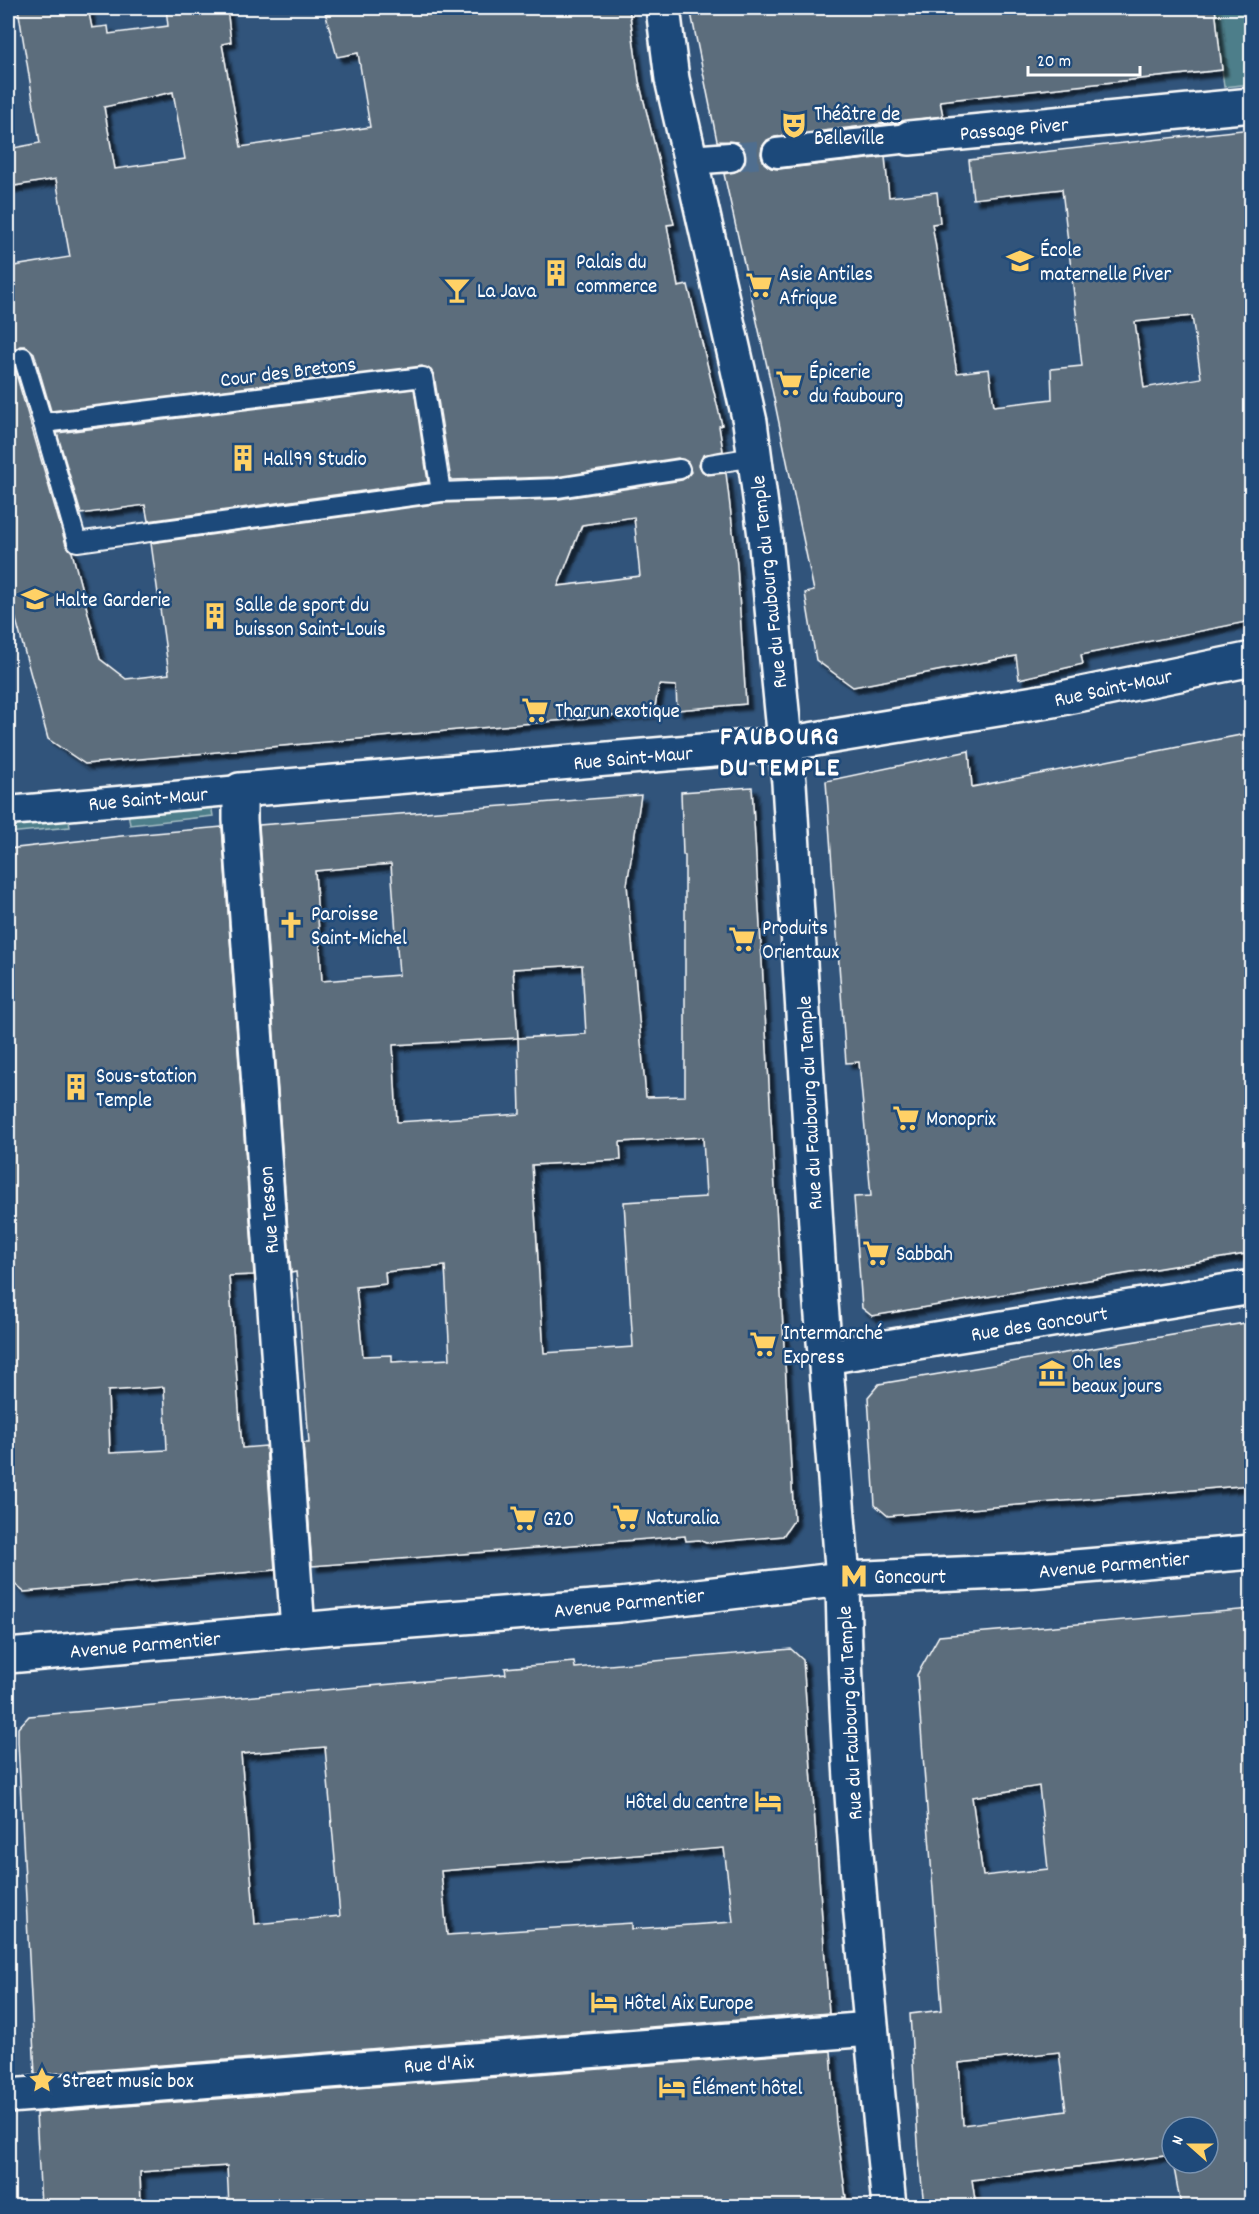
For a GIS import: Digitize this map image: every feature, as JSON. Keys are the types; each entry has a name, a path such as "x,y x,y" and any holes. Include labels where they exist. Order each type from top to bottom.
{"street":[{"name":"Rue du Faubourg du Temple","path":"663,8 672,80 750,422 785,744 843,1580 856,1864 889,2206"},
{"name":"Passage Piver","path":"777,153 1251,105"},
{"path":"690,160 730,157"},
{"name":"Rue Saint-Maur","path":"8,811 240,789 785,744 1053,700 1251,659"},
{"name":"Rue Tesson","path":"240,789 240,820 298,1630"},
{"name":"Rue des Goncourt","path":"826,1357 1251,1287"},
{"name":"Avenue Parmentier","path":"8,1656 298,1630 620,1605 843,1580 1027,1571 1251,1552"},
{"name":"Rue d'Aix","path":"8,2097 871,2029"}],"lane":[{"path":"23,357 77,542 441,492 557,488 680,469"},
{"name":"Cour des Bretons","path":"43,423 423,378 441,492"},
{"path":"710,464 755,457"}],"green space":[{"path":"1215,8 1251,8 1251,84 1224,87"},
{"path":"211,804 213,816 130,825 128,812"},
{"path":"68,815 70,827 8,833 8,821"}],"building":[{"path":"18,8 88,8 92,28 108,26 109,34 168,26 166,8 227,8 231,42 222,44 241,147 370,127 358,53 337,57 324,8 629,8 639,81 674,224 667,225 678,287 688,285 722,425 719,426 723,451 703,455 699,465 707,475 726,473 737,565 746,704 677,710 676,686 659,685 654,712 85,764 48,739 8,590 8,267 70,257 56,179 8,187 8,149 40,143","holes":["173,92 185,159 115,169 104,107","20,346 26,346 34,353 51,411 422,366 431,370 434,375 451,480 556,477 678,458 688,462 691,472 682,480 559,499 442,503 151,543 169,674 126,679 100,659 72,552 66,545 12,360 14,350","634,517 640,576 558,586 582,525"]},
{"path":"690,8 1215,8 1222,70 940,101 943,116 775,137 767,140 762,147 761,154 764,163 771,168 779,169 885,157 889,197 937,192 940,223 932,224 957,373 989,369 994,406 1052,399 1051,369 1082,366 1062,189 973,199 969,160 1251,129 1251,621 1081,655 1083,664 1019,679 1016,656 853,687 816,660 805,593 814,591 724,174 740,170 745,164 746,155 743,147 737,142 717,141","holes":["1192,316 1201,378 1144,388 1135,322"]},
{"name":"Hall99 Studio","path":"414,389 428,482 148,521 145,505 81,514 57,433"},
{"path":"1251,733 1251,1253 872,1316 862,1308 854,1197 871,1196 859,1062 846,1063 826,781 969,751 972,787"},
{"path":"752,787 794,1520 783,1536 706,1543 699,1540 686,1541 685,1536 312,1566 303,1443 309,1443 296,1272 291,1273 259,825 641,795 627,885 646,1097 685,1096 685,855 683,855 681,792","holes":["391,864 399,975 322,981 315,871","582,965 586,1034 518,1038 513,969","518,1038 520,1114 397,1122 393,1045","703,1137 706,1197 624,1202 633,1347 544,1353 532,1165 621,1160 620,1142","445,1266 450,1359 392,1362 392,1355 363,1356 356,1287 386,1284 385,1272"]},
{"path":"222,827 254,1275 229,1276 242,1448 266,1446 275,1570 24,1592 11,1581 8,1516 8,849","holes":["164,1387 167,1450 110,1453 108,1391"]},
{"path":"1251,1322 1251,1485 888,1516 875,1505 868,1397 879,1384"},
{"path":"1251,1609 1251,2206 1181,2206 1175,2175 1220,2175 1220,2115 1160,2115 1160,2156 972,2180 976,2206 924,2206 910,2014 942,2010 917,1675 939,1636","holes":["1039,1786 1048,1869 983,1876 972,1797","1059,2052 1066,2111 963,2125 959,2063"]},
{"path":"791,1649 803,1660 829,2013 35,2075 18,1742 18,1728 29,1716 506,1674 505,1668 574,1662 575,1668","holes":["325,1747 340,1916 255,1924 241,1754","724,1848 733,1922 632,1929 632,1923 447,1935 441,1871"]},
{"path":"831,2051 836,2123 846,2198 843,2197 844,2206 324,2206 324,2198 257,2200 258,2206 229,2206 227,2166 140,2172 141,2206 41,2206 36,2113"}],"tunnel":[{"path":"730,157 777,153"}],"place":[{"name":"Théâtre de Belleville","path":"794,125"},
{"name":"École maternelle Piver","path":"1020,261"},
{"name":"Palais du commerce","path":"556,273"},
{"name":"Asie Antiles Afrique","path":"759,285"},
{"name":"La Java","path":"457,290"},
{"name":"Épicerie du faubourg","path":"789,383"},
{"name":"Hall99 Studio","path":"243,458"},
{"name":"Halte Garderie","path":"35,599"},
{"name":"Salle de sport du buisson Saint-Louis","path":"215,616"},
{"name":"Tharun exotique","path":"535,710"},
{"name":"Paroisse Saint-Michel","path":"291,925"},
{"name":"Produits Orientaux","path":"742,939"},
{"name":"Sous-station Temple","path":"76,1087"},
{"name":"Monoprix","path":"906,1118"},
{"name":"Sabbah","path":"876,1253"},
{"name":"Intermarché Express","path":"763,1344"},
{"name":"Oh les beaux jours","path":"1052,1373"},
{"name":"Naturalia","path":"626,1517"},
{"name":"G20","path":"523,1518"},
{"name":"Goncourt","path":"854,1576"},
{"name":"Hôtel du centre","path":"768,1801"},
{"name":"Hôtel Aix Europe","path":"604,2002"},
{"name":"Street music box","path":"42,2080"},
{"name":"Élément hôtel","path":"672,2087"}],"district":[{"name":"FAUBOURG DU TEMPLE","path":"780,750"}]}
